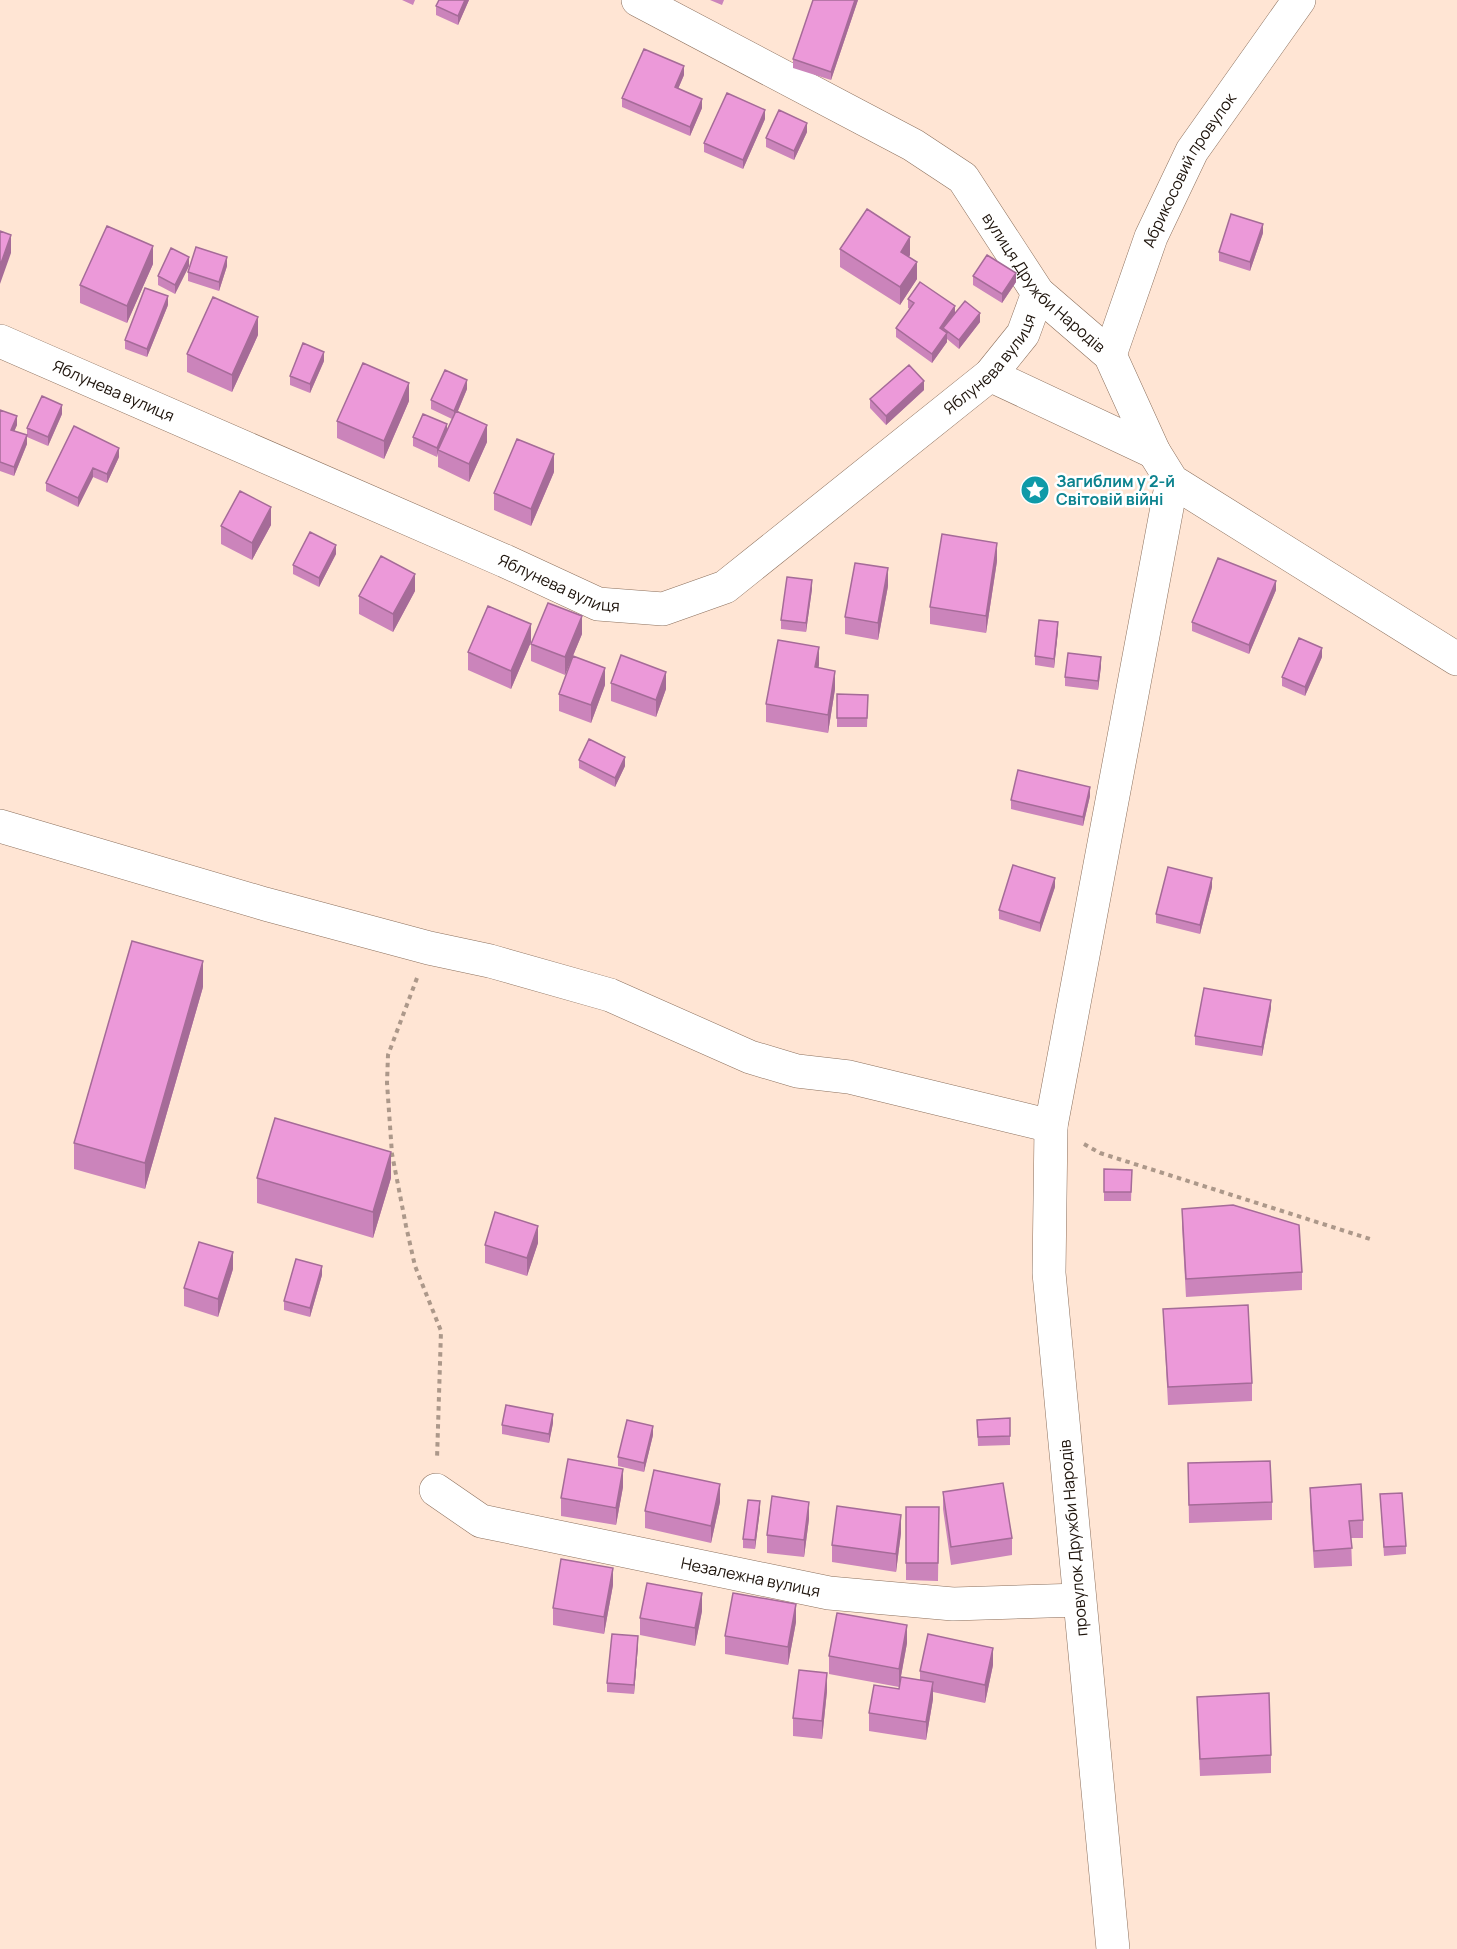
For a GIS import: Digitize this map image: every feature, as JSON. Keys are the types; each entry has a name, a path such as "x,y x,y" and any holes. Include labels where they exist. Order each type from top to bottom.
{"street":[{"name":"вулиця Дружби Народів","path":"638,0 913,146 963,178 1038,293 1110,355 1154,452 1172,481 1457,659"},
{"name":"Абрикосовий провулок","path":"1110,355 1151,237 1192,151 1299,0"},
{"name":"Яблунева вулиця","path":"0,341 505,561 598,604 663,609 725,587 990,375 1023,334 1038,293"},
{"path":"990,375 1154,452"},
{"name":"провулок Дружби Народів","path":"1113,1949 1049,1274 1051,1126 1172,481"},
{"path":"0,826 265,904 429,948 490,961 610,995 750,1058 797,1071 849,1077 1051,1126"},
{"name":"Незалежна вулиця","path":"436,1490 481,1521 829,1593 953,1604 1079,1600"}],"path":[{"path":"429,948 388,1055 387,1083 392,1154 406,1226 415,1266 441,1331 436,1490"},
{"path":"1051,1126 1100,1153 1370,1239"}],"building":[{"path":"439,0 465,0 458,16 436,6"},
{"path":"813,0 855,0 831,72 793,59"},
{"path":"644,49 684,66 675,87 702,99 690,127 622,98"},
{"path":"727,93 765,110 743,160 704,143"},
{"path":"779,110 807,123 794,151 766,138"},
{"path":"867,209 910,237 901,252 917,262 900,287 840,249"},
{"path":"1231,214 1263,224 1250,262 1219,252"},
{"path":"107,226 153,246 127,306 80,285"},
{"path":"0,231 11,235 0,266"},
{"path":"196,247 227,257 219,282 188,272"},
{"path":"171,248 189,257 175,285 158,276"},
{"path":"987,255 1016,273 1002,294 973,276"},
{"path":"920,282 955,306 940,328 947,333 932,354 896,328 914,303 908,299"},
{"path":"145,288 168,296 147,349 125,340"},
{"path":"213,297 258,317 232,375 187,354"},
{"path":"965,301 980,313 959,340 943,328"},
{"path":"303,343 324,352 310,384 290,376"},
{"path":"363,363 409,383 384,441 337,421"},
{"path":"909,365 924,381 886,416 870,399"},
{"path":"445,370 467,380 454,411 431,400"},
{"path":"42,396 62,405 48,437 27,428"},
{"path":"0,410 17,416 11,430 27,435 14,467 0,462"},
{"path":"456,411 487,425 469,464 438,450"},
{"path":"423,414 447,424 437,448 413,437"},
{"path":"74,426 119,448 107,474 93,468 78,498 46,483"},
{"path":"517,439 554,454 531,509 494,493"},
{"path":"240,491 271,507 252,543 221,526"},
{"path":"310,532 336,545 319,578 293,565"},
{"path":"942,534 997,543 986,616 930,607"},
{"path":"381,556 415,574 393,614 359,596"},
{"path":"1218,558 1276,581 1249,645 1192,622"},
{"path":"855,563 888,568 878,623 845,617"},
{"path":"787,577 812,580 806,623 781,620"},
{"path":"548,603 582,616 565,657 531,644"},
{"path":"488,606 531,624 511,671 468,652"},
{"path":"1039,620 1058,622 1054,659 1035,656"},
{"path":"1299,638 1322,648 1305,687 1282,677"},
{"path":"778,640 819,647 815,667 835,671 828,715 766,704"},
{"path":"1068,653 1101,657 1098,681 1065,677"},
{"path":"621,655 666,672 656,700 611,683"},
{"path":"573,656 605,668 591,705 559,694"},
{"path":"837,694 868,695 867,718 837,718"},
{"path":"589,739 625,757 615,778 579,760"},
{"path":"1018,770 1090,787 1083,817 1011,800"},
{"path":"1013,865 1055,878 1040,923 999,910"},
{"path":"1168,867 1212,878 1200,925 1156,914"},
{"path":"132,941 203,961 145,1163 74,1143"},
{"path":"1204,988 1271,1000 1262,1047 1195,1036"},
{"path":"275,1118 391,1152 373,1212 257,1178"},
{"path":"1104,1169 1132,1170 1131,1192 1104,1192"},
{"path":"1233,1205 1299,1225 1302,1272 1186,1279 1182,1209"},
{"path":"495,1212 538,1226 527,1258 485,1245"},
{"path":"199,1242 233,1252 218,1299 184,1288"},
{"path":"296,1259 322,1266 310,1308 284,1301"},
{"path":"1248,1305 1252,1383 1168,1387 1163,1309"},
{"path":"506,1405 553,1414 549,1434 502,1425"},
{"path":"1010,1418 1010,1436 978,1437 977,1420"},
{"path":"627,1420 653,1426 644,1463 618,1457"},
{"path":"568,1459 623,1469 616,1508 561,1498"},
{"path":"1270,1461 1272,1502 1189,1505 1188,1463"},
{"path":"654,1470 720,1484 711,1526 645,1511"},
{"path":"1003,1483 1012,1538 951,1547 943,1492"},
{"path":"1361,1484 1363,1520 1349,1521 1352,1548 1314,1551 1310,1488"},
{"path":"1402,1493 1406,1546 1384,1547 1380,1494"},
{"path":"772,1496 809,1502 804,1540 767,1535"},
{"path":"748,1500 760,1501 755,1540 743,1539"},
{"path":"837,1506 901,1515 896,1554 832,1545"},
{"path":"906,1507 939,1507 938,1563 906,1563"},
{"path":"561,1559 613,1568 604,1617 553,1608"},
{"path":"647,1583 702,1593 695,1628 640,1618"},
{"path":"733,1593 796,1604 788,1647 725,1636"},
{"path":"837,1613 907,1625 899,1669 829,1656"},
{"path":"612,1634 638,1636 634,1685 607,1683"},
{"path":"928,1634 993,1648 985,1685 920,1671"},
{"path":"799,1670 827,1673 822,1721 793,1718"},
{"path":"901,1677 933,1682 926,1722 869,1713 874,1685 899,1689"},
{"path":"1269,1693 1271,1755 1200,1759 1197,1697"}],"place":[{"name":"Загиблим у 2-й Світовій війні","path":"1035,490"}]}
